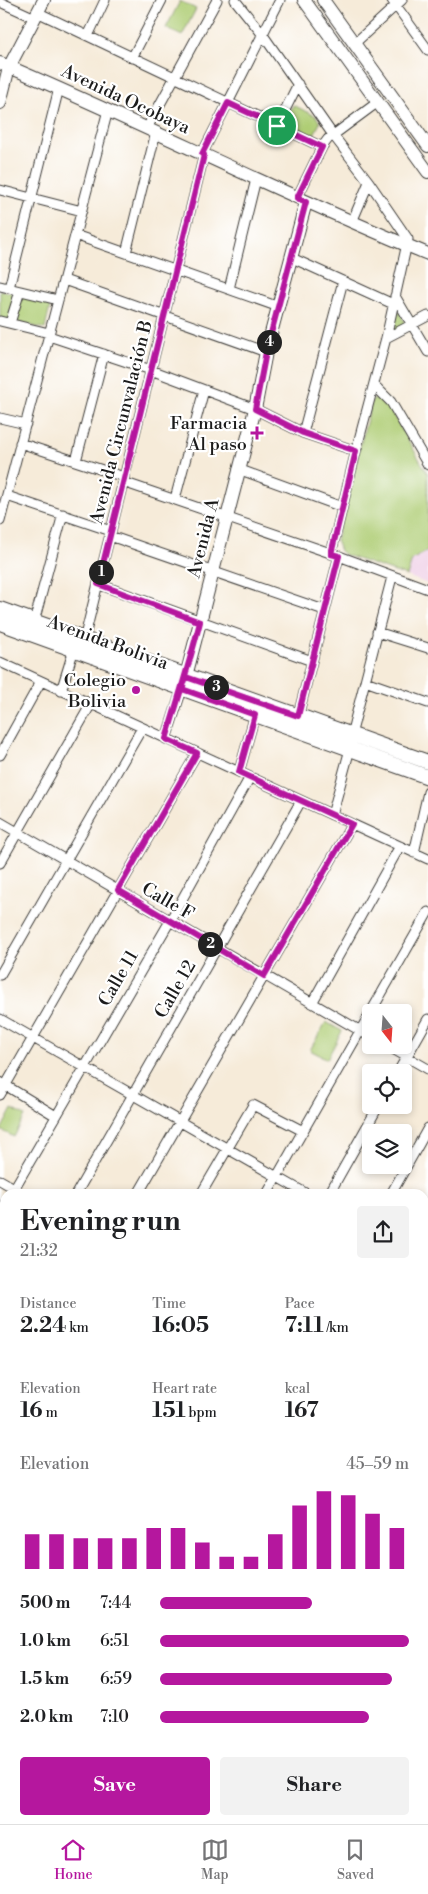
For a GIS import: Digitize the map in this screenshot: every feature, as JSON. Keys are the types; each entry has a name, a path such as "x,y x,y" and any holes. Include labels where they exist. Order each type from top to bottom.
{"main road":[{"name":"Avenida Bolivia","path":"0,610 34,622 79,644"},
{"name":"Avenida Bolivia","path":"0,623 79,644 184,683 255,715 428,762"},
{"name":"Avenida Bolivia","path":"184,683 298,716 428,777"}],"street":[{"path":"0,103 5,65 44,0"},
{"path":"88,36 105,0"},
{"path":"132,58 162,0"},
{"path":"126,253 151,130 174,78 217,0"},
{"path":"235,0 263,35 408,239 386,338 342,507 324,610 298,716"},
{"name":"Avenida Circunvalación B","path":"61,691 79,644 98,584 203,154 280,0"},
{"path":"304,0 428,172"},
{"path":"323,0 426,139"},
{"path":"0,2 88,36 322,147"},
{"path":"354,43 397,2 428,50"},
{"name":"Avenida Ocobaya","path":"5,65 108,110 302,200 428,254"},
{"path":"277,126 298,84"},
{"path":"58,300 4,287 59,88"},
{"path":"302,200 322,147 333,135 378,102"},
{"path":"0,521 108,110"},
{"path":"229,289 256,179"},
{"path":"352,222 369,182"},
{"path":"0,190 82,211"},
{"name":"Avenida A","path":"184,683 255,409 266,352 292,258 302,200"},
{"path":"75,235 279,307"},
{"path":"292,258 343,281 394,300 412,324 428,352"},
{"path":"64,280 164,314 266,352"},
{"path":"303,433 343,281"},
{"path":"10,323 20,291"},
{"path":"386,338 428,316"},
{"path":"0,320 151,370 255,409 303,433 356,451"},
{"path":"76,460 104,354"},
{"path":"374,385 391,402 428,465"},
{"path":"174,499 204,390"},
{"path":"0,418 26,424"},
{"path":"20,443 76,460 174,499 428,589"},
{"path":"238,469 342,507"},
{"path":"7,496 63,514 213,572 324,610"},
{"path":"34,622 63,514"},
{"path":"332,815 392,577"},
{"path":"98,584 312,661"},
{"path":"378,632 428,648"},
{"path":"0,662 428,859"},
{"path":"0,755 41,681"},
{"path":"365,681 428,703"},
{"path":"166,739 184,683"},
{"path":"0,863 91,704"},
{"path":"239,772 255,715"},
{"path":"0,975 142,728"},
{"path":"0,1095 3,1084 33,1038 197,753"},
{"name":"Calle 11","path":"14,1189 170,921 250,777"},
{"path":"414,853 428,792"},
{"name":"Calle 12","path":"79,1189 301,801"},
{"name":"Calle F","path":"0,822 360,1031"},
{"path":"141,1189 352,824"},
{"path":"312,1003 400,846"},
{"path":"270,1189 428,912"},
{"path":"0,1019 299,1189"},
{"path":"402,1064 428,1020"},
{"path":"403,1054 428,1069"},
{"path":"3,1084 56,1116"},
{"path":"204,1189 253,1105 303,1131"},
{"path":"332,1189 374,1114"},
{"path":"394,1189 428,1128"},
{"path":"0,1180 11,1189"}],"shaded area":[{"path":"428,550 428,584 407,576 412,560"}],"green space":[{"path":"180,1 196,9 182,36 166,28"},
{"path":"293,105 316,116 320,123 312,138 284,125"},
{"path":"0,290 51,302 45,329 0,318"},
{"path":"398,309 406,324 393,332"},
{"path":"372,400 385,401 428,474 428,550 412,560 407,576 345,555 340,551 336,540"},
{"path":"326,1022 342,1031 327,1059 310,1050"},
{"path":"12,1109 25,1116 14,1137 1,1130"}],"place":[{"name":"Farmacia Al paso","path":"257,433"},
{"name":"Colegio Bolivia","path":"136,690"}],"route":[{"path":"277,126 228,103 202,154 204,155 98,584 200,622 186,677 182,689 166,739 197,753 118,890 264,976 352,824 239,772 255,715 182,689 186,677 298,716 339,556 331,554 356,451 303,433 255,409 266,352 306,202 297,198 322,147 277,126"}]}
